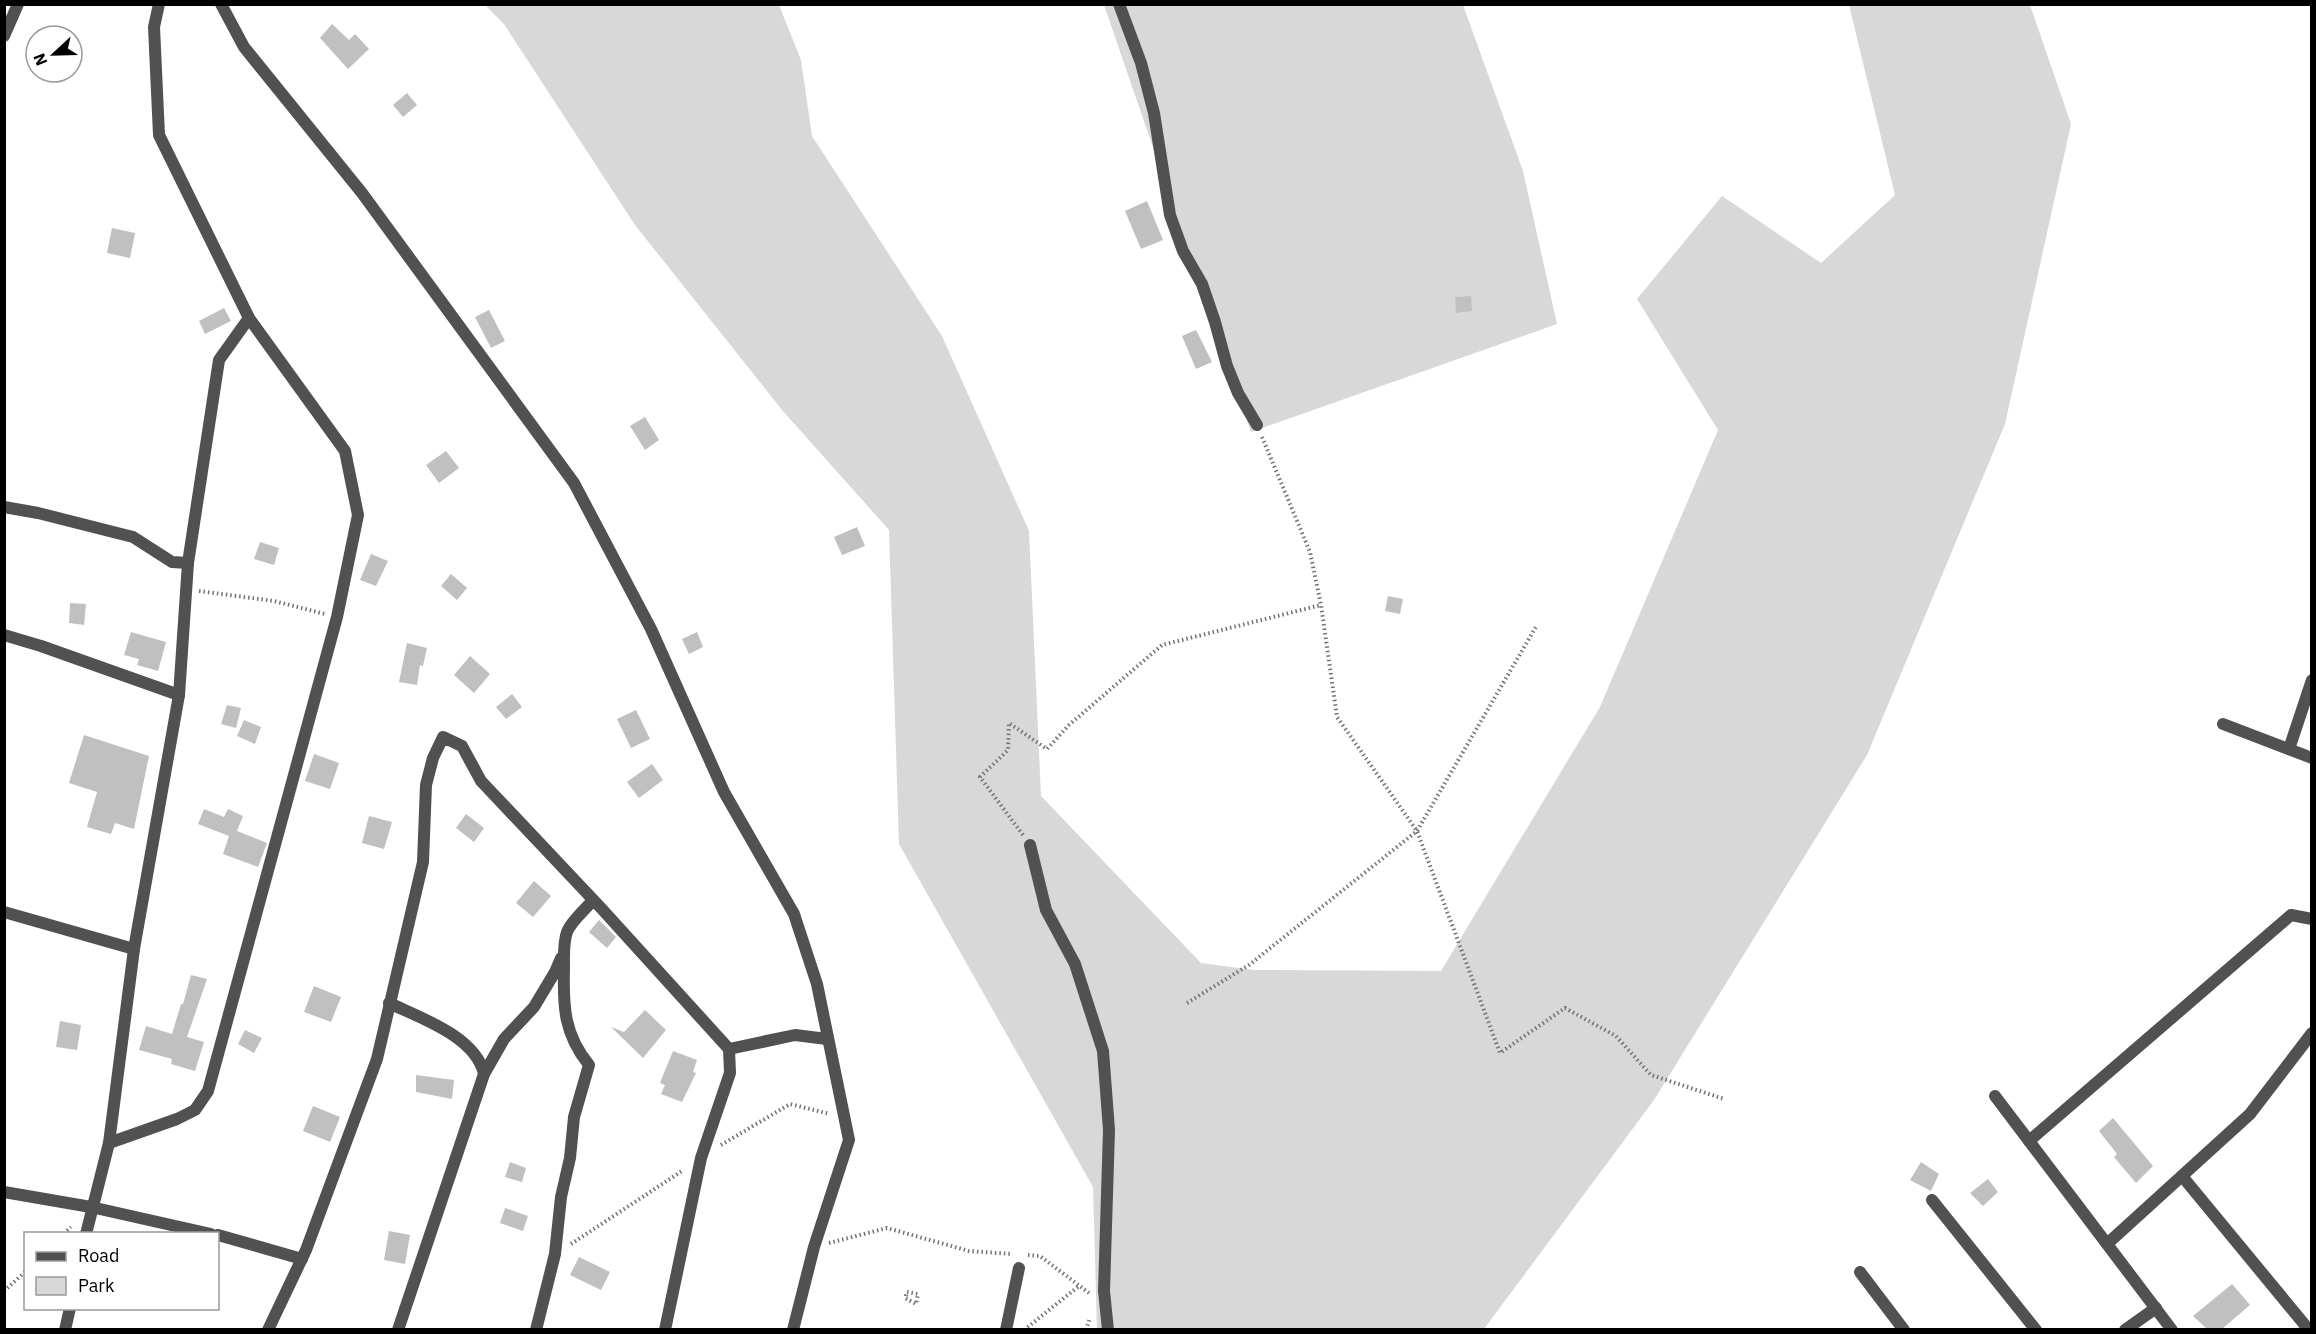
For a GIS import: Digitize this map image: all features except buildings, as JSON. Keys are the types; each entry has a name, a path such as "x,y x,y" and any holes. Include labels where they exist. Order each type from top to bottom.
{"street":[{"path":"4,36 18,4"},
{"path":"109,1143 195,1110 208,1090 337,617 358,514 345,451 249,318 159,135 154,27 159,4"},
{"path":"221,4 244,47 362,194 574,483 651,629 724,792 794,914 817,984 849,1140 814,1247 793,1329"},
{"path":"1119,4 1141,63 1154,113 1170,215 1183,251 1202,284 1227,366 1238,393 1257,425"},
{"path":"86,1232 109,1143 134,948 179,695 188,563 219,360 249,318"},
{"path":"4,507 38,513 133,537 172,562 188,563"},
{"path":"4,635 179,695"},
{"path":"2289,749 2312,680"},
{"path":"2223,724 2312,758"},
{"path":"268,1329 302,1259 377,1059 423,862 426,785 433,758 443,737 462,746 481,781 729,1049 730,1073 701,1158 665,1329"},
{"path":"1030,845 1046,910 1075,964 1103,1051 1109,1130 1104,1292 1108,1329"},
{"path":"536,1329 555,1254 561,1197 570,1158 574,1117 589,1065 579,1053 569,1032 563,1006 564,950 567,931 593,900"},
{"path":"2029,1141 2291,915 2312,919"},
{"path":"6,916 134,948"},
{"path":"398,1329 484,1074 504,1040 534,1007 555,972 564,950"},
{"path":"389,1003 443,1028 470,1049 482,1062 484,1074"},
{"path":"2107,1244 2250,1114 2312,1033"},
{"path":"729,1049 795,1035 827,1038"},
{"path":"1995,1096 2172,1329"},
{"path":"2182,1176 2309,1329"},
{"path":"4,1192 92,1207 206,1232"},
{"path":"1932,1200 2036,1329"},
{"path":"219,1235 302,1259"},
{"path":"1006,1329 1019,1268"},
{"path":"1860,1272 1904,1329"},
{"path":"2125,1329 2156,1308"},
{"path":"65,1329 70,1310"}],"path":[{"path":"1257,425 1310,552 1321,605 1337,717 1417,831 1500,1053 1565,1008 1616,1036 1651,1075 1724,1099"},
{"path":"186,590 228,593 274,601 337,617"},
{"path":"1030,845 980,777 1008,750 1009,723 1047,749 1069,726 1162,645 1321,605"},
{"path":"1187,1003 1249,965 1417,831 1537,626"},
{"path":"814,1247 887,1228 969,1251 1040,1256 1096,1299"},
{"path":"4,1291 24,1273"},
{"path":"1024,1329 1079,1286"}],"green space":[{"path":"485,5 779,5 801,60 812,136 942,336 1029,531 1041,796 1201,963 1254,970 1441,971 1600,707 1718,430 1637,299 1722,196 1821,263 1895,195 1849,5 2030,5 2071,124 2005,424 1867,755 1654,1100 1484,1329 1097,1329 1093,1187 899,844 889,530 782,410 635,225 504,24"},
{"path":"1104,5 1463,5 1523,171 1557,324 1251,432"}]}
